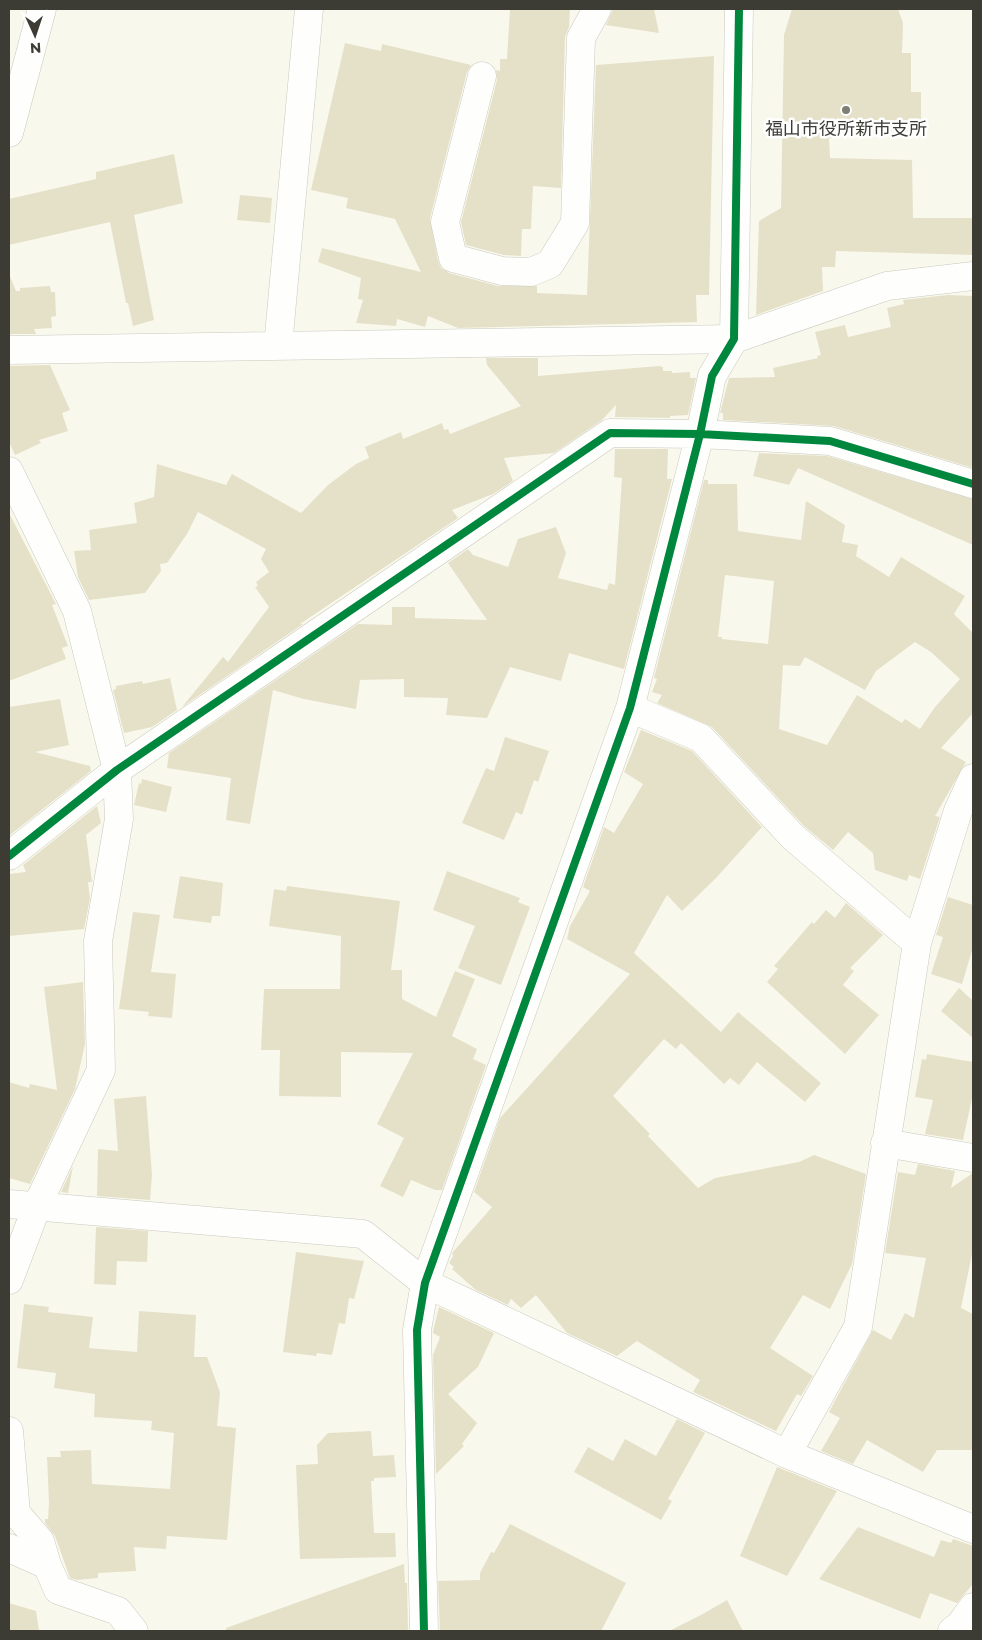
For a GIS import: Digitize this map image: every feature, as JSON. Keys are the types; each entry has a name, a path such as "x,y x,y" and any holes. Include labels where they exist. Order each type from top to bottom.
{"street":[{"path":"9,133 42,9"},
{"path":"278,346 309,9"},
{"path":"482,76 445,222 452,258 502,271 531,272 550,264 575,223 581,38 597,9"},
{"path":"424,1631 417,1330 425,1283 630,708 700,434 712,376 734,339 739,9"},
{"path":"9,350 734,339 886,286 973,276"},
{"path":"9,856 117,770 610,433 700,434 830,441 973,484"},
{"path":"9,471 77,611 117,770 119,819 98,941 101,1070 37,1206 9,1280"},
{"path":"630,708 701,738 793,836 917,943"},
{"path":"787,1454 858,1327 917,943 958,812 973,778"},
{"path":"885,1143 973,1158"},
{"path":"9,1204 363,1234 425,1283 787,1454 973,1529"},
{"path":"9,1431 16,1513 40,1542 47,1566 58,1590 118,1611 134,1631"},
{"path":"9,1548 47,1566"},
{"path":"952,1631 973,1607"}],"building":[{"path":"510,9 570,9 569,27 565,37 561,188 533,186 531,229 522,229 521,256 504,255 466,245 461,222 497,80 496,70 500,71 500,59 507,59"},
{"path":"613,9 654,9 659,33 606,25"},
{"path":"792,9 898,9 903,23 902,53 911,53 911,92 921,92 921,127 829,138 830,158 912,160 913,218 973,218 973,255 836,251 835,267 822,267 823,291 756,315 759,221 781,208 784,35"},
{"path":"345,43 381,51 382,44 471,65 467,72 430,218 441,268 449,273 498,286 537,286 537,293 587,295 596,65 714,56 709,295 696,295 697,322 458,328 428,316 425,327 397,319 396,326 356,323 363,300 358,299 361,278 318,262 322,248 421,272 395,219 346,208 348,198 311,190"},
{"path":"174,154 183,203 134,215 154,320 133,326 128,303 126,303 110,222 9,245 9,199 96,179 96,172"},
{"path":"240,195 272,198 270,223 237,220"},
{"path":"9,274 16,291 20,291 20,288 50,286 51,292 55,292 56,316 51,317 52,328 34,329 36,334 9,334"},
{"path":"948,295 973,296 973,468 834,426 723,420 723,413 720,413 729,378 775,377 773,368 818,358 817,356 821,355 815,332 845,325 848,337 891,327 887,308 904,304 903,300"},
{"path":"486,358 538,358 538,376 659,366 663,367 663,371 672,371 672,373 690,372 690,378 696,378 688,415 670,416 670,418 615,417 616,405 602,420 554,453 504,458 513,481 493,494 452,510 458,518 300,624 303,624 182,707 223,657 228,662 269,607 255,587 258,586 256,582 269,572 261,559 266,549 198,512 187,534 167,563 160,564 161,571 145,593 89,600 78,577 74,551 91,550 89,530 137,523 134,503 154,497 157,464 226,485 232,474 301,513 328,485 356,464 369,458 365,447 401,432 403,439 442,423 444,430 448,429 450,434 521,406 487,365"},
{"path":"50,365 70,410 62,413 68,431 39,440 41,443 15,455 9,442 9,366"},
{"path":"615,449 668,449 667,479 672,479 624,669 569,653 561,681 510,667 487,718 446,715 448,698 404,697 404,679 360,680 356,709 304,699 273,690 250,824 226,820 231,778 167,768 169,753 358,624 392,625 392,607 415,607 415,618 487,620 448,563 468,549 473,555 508,567 518,539 556,527 566,553 558,578 607,590 609,583 615,585 622,478 614,477"},
{"path":"759,453 827,456 973,499 973,545 798,468 789,485 753,476"},
{"path":"704,480 708,480 708,484 737,484 738,531 801,540 806,501 845,525 842,542 858,545 856,556 889,577 901,557 965,596 954,614 973,633 973,713 941,748 966,762 935,816 940,817 920,879 909,875 907,881 875,870 873,853 848,832 833,850 804,826 712,727 657,703 662,695 652,692 657,679 654,678","holes":["725,575 774,581 768,644 718,637","915,642 931,652 960,679 935,707 920,729 905,719 902,723 857,695 827,745 779,729 783,665 800,666 805,657 865,690 876,671"]},
{"path":"9,513 56,604 52,605 68,646 62,648 66,659 9,681"},
{"path":"170,678 177,710 152,727 124,733 113,690 116,689 116,686 142,681 143,684"},
{"path":"60,699 69,745 35,752 90,766 91,771 10,835 9,707"},
{"path":"641,730 692,751 762,827 717,877 682,911 667,895 634,953 721,1032 738,1012 821,1083 805,1102 757,1062 739,1085 730,1078 724,1084 681,1043 676,1049 664,1039 613,1096 698,1188 715,1178 799,1162 814,1155 866,1174 852,1264 830,1309 803,1295 770,1348 813,1376 801,1396 797,1394 776,1431 693,1392 700,1380 637,1341 617,1356 567,1333 536,1295 521,1308 511,1299 508,1305 476,1290 452,1269 454,1267 449,1263 453,1256 452,1253 492,1207 474,1192 500,1118 630,974 567,939 570,926 590,891 583,887 604,827 614,833 643,784 624,772"},
{"path":"505,737 549,751 538,782 534,780 522,815 516,812 504,840 462,823 486,768 494,771"},
{"path":"142,779 172,787 166,812 134,805 139,783 141,784"},
{"path":"97,806 101,823 86,835 92,882 88,882 90,898 84,929 9,936 9,874 26,872 23,865"},
{"path":"447,871 520,898 518,902 530,907 501,985 458,968 475,926 433,910"},
{"path":"180,876 223,883 220,916 212,916 211,923 173,918"},
{"path":"287,886 400,901 391,970 402,970 402,999 436,1017 455,971 475,979 452,1036 477,1049 473,1059 486,1065 442,1190 435,1190 411,1180 403,1197 380,1186 404,1138 377,1124 413,1053 341,1052 341,1097 279,1096 280,1050 261,1050 264,989 340,989 341,936 269,926 274,889 286,891"},
{"path":"948,897 973,905 973,947 962,984 931,974 943,937 936,935"},
{"path":"846,903 883,935 850,968 854,971 843,985 879,1015 845,1054 767,982 778,969 774,966 812,922 814,924 826,910 835,918"},
{"path":"133,912 160,915 151,972 176,974 172,1018 148,1016 149,1012 119,1009"},
{"path":"83,982 85,1044 75,1089 30,1184 9,1178 9,1082 29,1088 30,1084 57,1090 44,987"},
{"path":"959,988 973,1001 973,1038 941,1011"},
{"path":"927,1054 973,1062 973,1094 963,1140 925,1134 933,1100 915,1097 922,1059 926,1060"},
{"path":"146,1096 152,1175 150,1200 97,1196 98,1149 118,1151 114,1099"},
{"path":"918,1164 955,1171 951,1188 973,1173 973,1249 961,1308 973,1314 973,1450 937,1450 923,1472 867,1440 853,1464 821,1451 840,1418 829,1412 873,1330 891,1340 905,1313 914,1318 926,1258 885,1253 898,1172 915,1175"},
{"path":"73,1166 68,1193 61,1192"},
{"path":"96,1227 148,1231 147,1262 117,1261 116,1285 94,1284"},
{"path":"296,1252 364,1261 354,1299 349,1298 345,1324 339,1323 332,1355 317,1353 316,1356 283,1352"},
{"path":"24,1304 49,1307 48,1312 93,1317 89,1348 137,1352 139,1311 196,1315 194,1357 207,1357 220,1392 217,1426 236,1428 227,1540 167,1536 166,1549 134,1547 136,1571 98,1573 98,1578 77,1580 70,1578 55,1536 45,1523 45,1519 48,1519 49,1503 47,1457 61,1457 60,1451 91,1450 92,1484 170,1489 174,1433 151,1430 152,1421 94,1417 95,1394 54,1388 56,1373 17,1368"},
{"path":"439,1307 494,1333 478,1367 448,1394 477,1423 462,1444 464,1446 436,1474 433,1355 440,1337 433,1333 433,1331"},
{"path":"677,1419 705,1433 668,1499 672,1501 661,1520 574,1472 588,1447 613,1461 625,1439 656,1456"},
{"path":"371,1431 373,1456 394,1455 396,1477 374,1478 374,1481 371,1481 374,1533 395,1533 396,1557 300,1559 296,1465 318,1464 317,1445 328,1433"},
{"path":"777,1467 837,1491 787,1576 740,1556"},
{"path":"510,1524 626,1583 601,1631 440,1631 438,1581 480,1580 480,1573 491,1552 494,1553"},
{"path":"858,1527 934,1557 941,1540 951,1543 953,1539 973,1546 973,1584 957,1603 930,1593 920,1619 819,1579"},
{"path":"404,1564 405,1583 407,1583 408,1631 226,1631 226,1628"},
{"path":"727,1600 743,1631 669,1631 701,1615"},
{"path":"9,1603 36,1611 39,1631 9,1631"}],"cycle path":[{"path":"424,1631 417,1330 425,1283 630,708 700,434 712,376 734,339 739,9"},
{"path":"9,856 117,770 610,433 700,434 830,441 973,484"}],"place":[{"name":"福山市役所新市支所","path":"846,110"}]}
